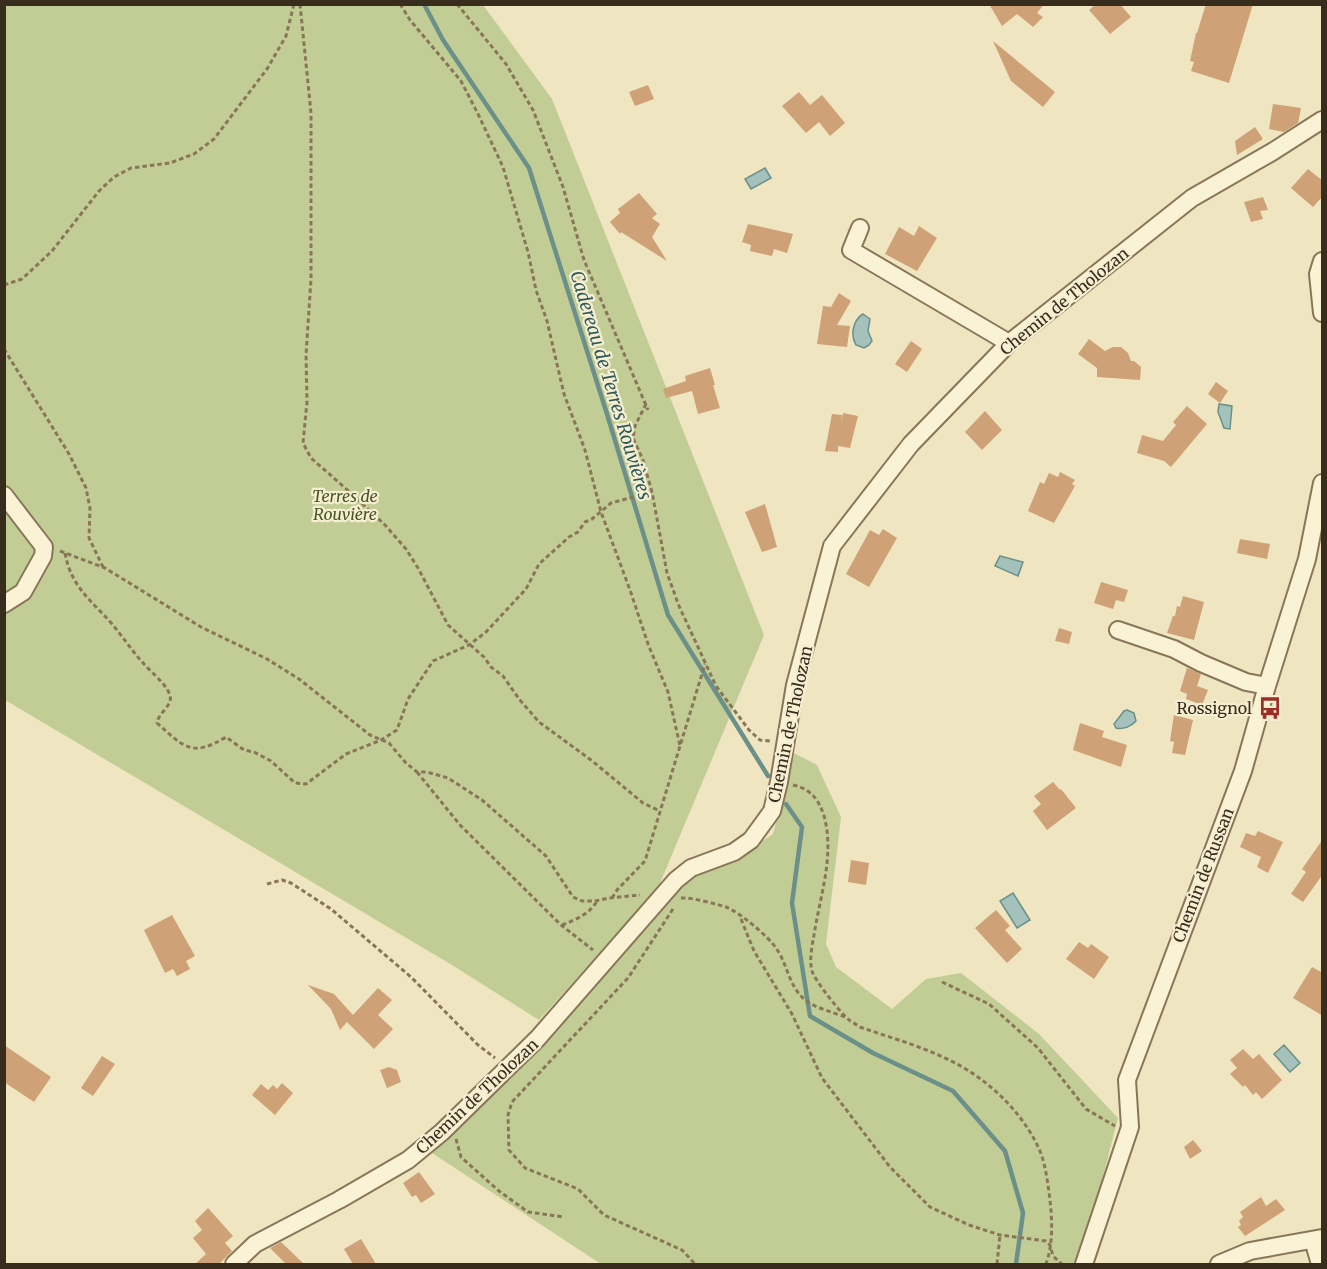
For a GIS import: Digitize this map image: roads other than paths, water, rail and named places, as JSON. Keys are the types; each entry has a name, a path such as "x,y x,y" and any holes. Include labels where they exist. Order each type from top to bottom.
{"street":[{"name":"Chemin de Tholozan","path":"234,1264 255,1244 408,1160 452,1124 538,1038 676,880 691,868 734,852 751,840 772,811 795,685 832,546 911,444 1009,343 1192,198 1323,120"},
{"path":"860,228 851,250 1009,343"},
{"path":"1323,261 1318,274 1323,313"},
{"name":"Chemin de Russan","path":"1087,1264 1130,1127 1126,1080 1243,771 1307,559 1323,483"},
{"path":"4,495 44,547 43,556 23,592 4,604"},
{"path":"1119,630 1174,649 1201,663 1246,681 1267,686"},
{"path":"1219,1264 1250,1251 1318,1239 1320,1264"}],"water":[{"path":"765,168 771,178 751,189 745,179"},
{"path":"863,314 870,319 868,331 872,341 864,348 856,345 853,332 857,320"},
{"path":"1219,404 1232,406 1230,429 1224,428 1218,412"},
{"path":"1000,556 1023,562 1018,576 995,566"},
{"path":"1127,710 1134,713 1136,721 1127,727 1116,728 1114,724"},
{"path":"1013,893 1030,920 1017,928 1000,901"},
{"path":"1284,1045 1300,1063 1290,1072 1274,1054"}],"waterway":[{"name":"Cadereau de Terres Rouvières","path":"424,4 443,40 529,168 668,615 768,776"},
{"name":"Cadereau de Terres Rouvières","path":"786,804 802,827 792,903 810,1016 873,1053 953,1091 1005,1151 1023,1213 1016,1264"}],"place":[{"name":"Rossignol","path":"1270,708"}],"park label":[{"name":"Terres de Rouvière","path":"345,505"}]}
